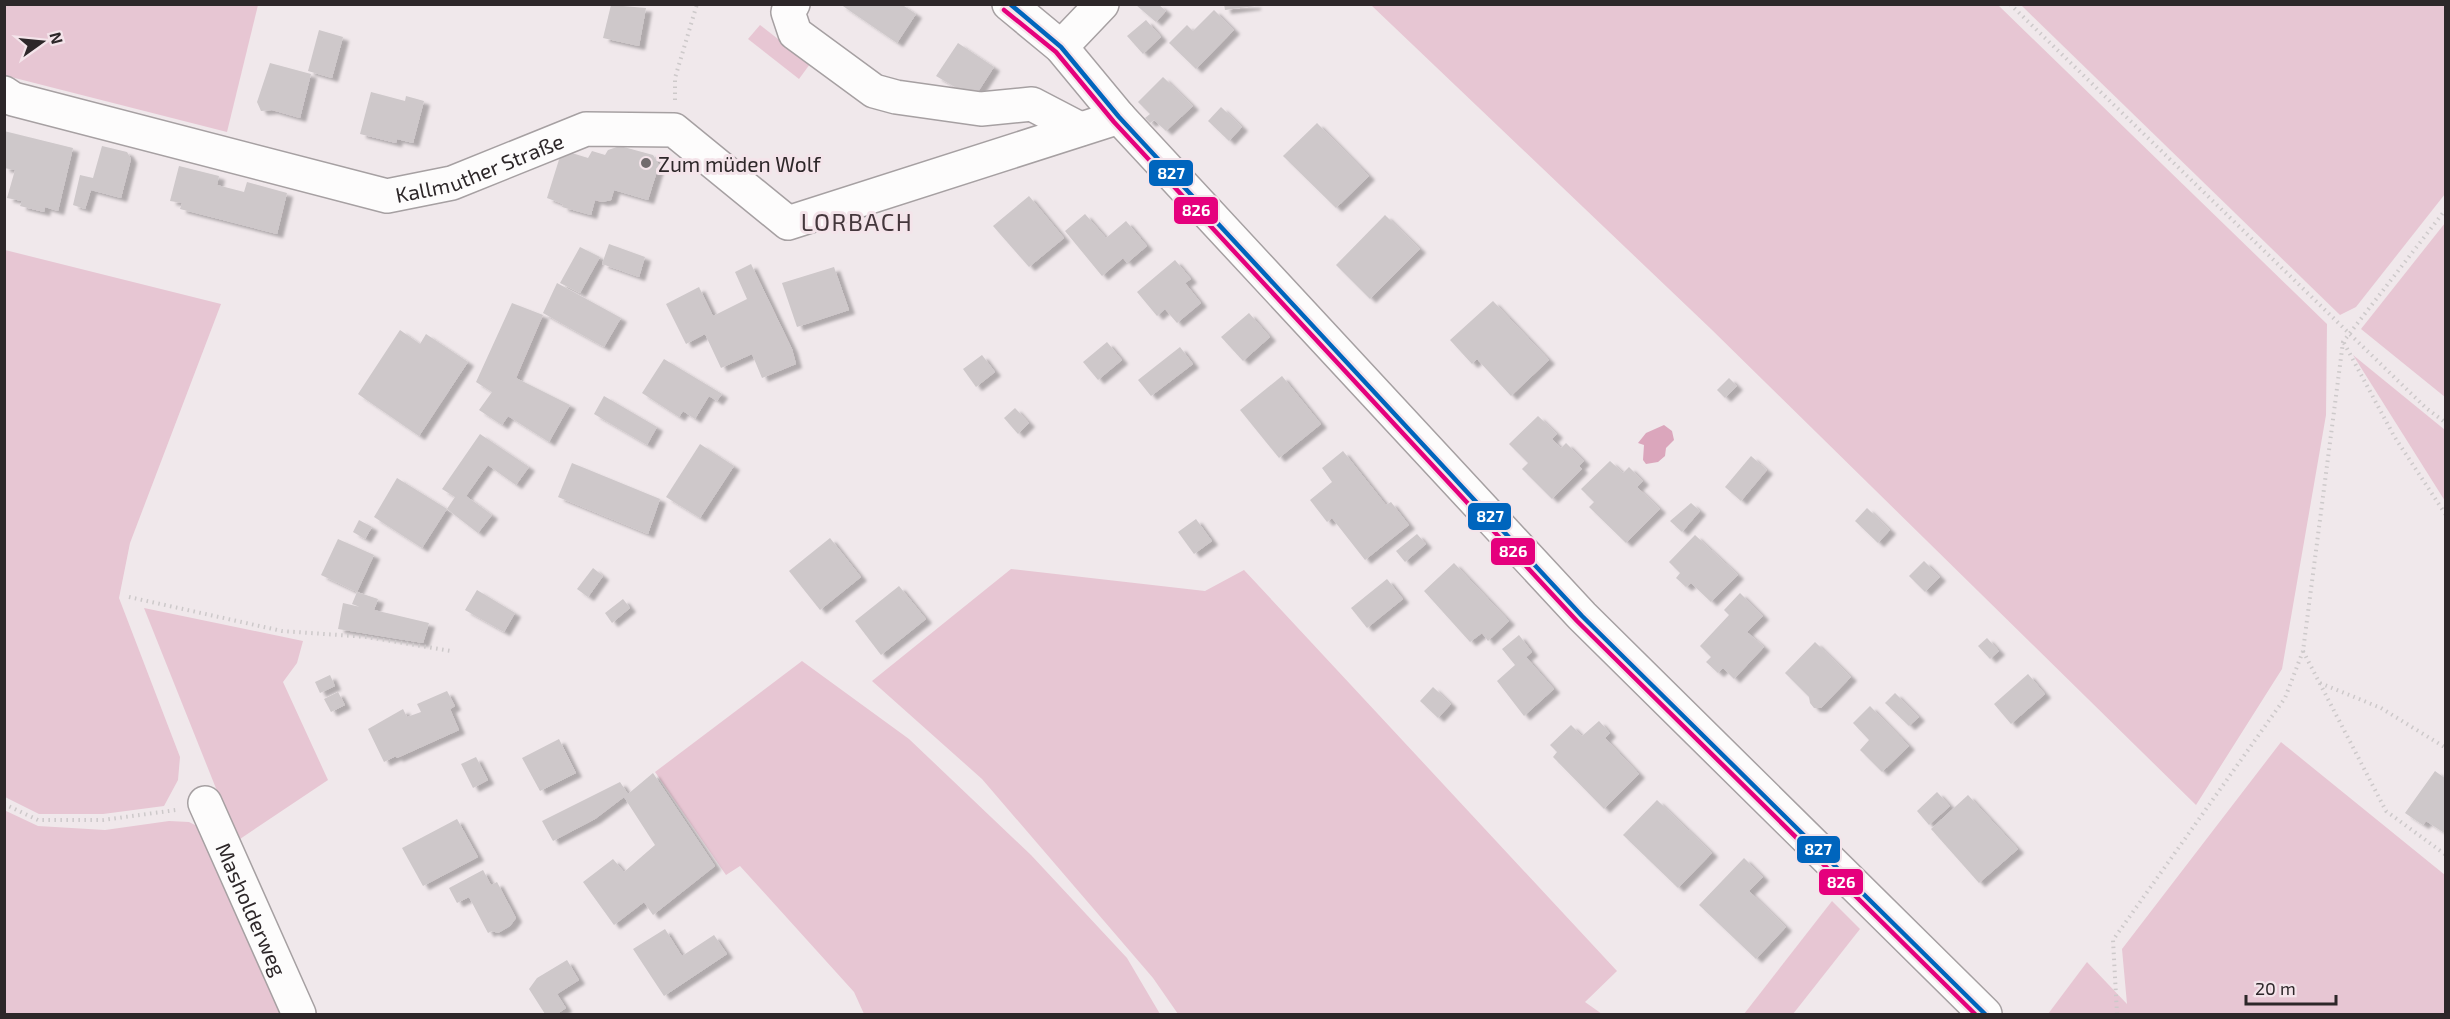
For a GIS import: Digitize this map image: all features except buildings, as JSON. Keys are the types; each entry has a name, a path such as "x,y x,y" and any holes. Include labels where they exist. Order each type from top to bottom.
{"street":[{"path":"793,4 788,12 795,33 874,91 896,97 981,109 1032,104 1080,129 1119,117"},
{"path":"1010,4 1061,47 1119,117 1582,616 1955,988 1985,1014"},
{"path":"1061,47 1102,4"},
{"name":"Kallmuther Straße","path":"4,93 13,99 387,196 453,183 586,129 674,130 788,223 1080,129"},
{"name":"Masholderweg","path":"205,803 299,1014"}],"path":[{"path":"675,78 697,4"},
{"path":"2010,4 2348,333 2445,423"},
{"path":"2117,1014 2113,940 2285,698 2303,651 2343,342 2445,209"},
{"path":"2343,342 2394,436 2445,515"},
{"path":"129,597 282,631 367,637 451,651"},
{"path":"2303,651 2386,811 2445,855"},
{"path":"2320,683 2381,708 2445,748"},
{"path":"4,804 38,820 103,820 166,813 205,803"}],"shaded area":[{"path":"4,5 258,5 227,132 7,76 4,73"},
{"path":"1371,5 1998,5 2327,324 2326,415 2282,669 2196,805 1711,329"},
{"path":"2021,5 2445,5 2445,194 2356,307 2340,315"},
{"path":"760,25 810,64 799,79 748,39"},
{"path":"2445,223 2445,397 2361,329"},
{"path":"5,250 221,304 130,543 119,598 180,757 178,780 164,806 103,814 39,814 5,797"},
{"path":"2353,355 2445,430 2445,501"},
{"path":"1664,425 1672,431 1674,440 1666,448 1665,456 1658,462 1646,464 1643,460 1644,445 1638,443 1646,433"},
{"path":"1011,569 1205,591 1244,570 1617,971 1585,1002 1602,1014 1178,1014 1153,978 982,779 872,681"},
{"path":"144,608 303,641 297,663 283,682 328,780 237,841"},
{"path":"802,661 909,739 1031,855 1127,958 1160,1014 864,1014 854,992 740,866 726,875 655,772"},
{"path":"2281,742 2445,875 2445,1014 2048,1014 2087,962 2127,1004 2122,949"},
{"path":"4,810 38,826 105,830 169,821 189,822 211,833 283,1014 5,1014"},
{"path":"1832,901 1860,929 1793,1014 1744,1014"}],"transit line":[{"name":"827","path":"1010,4 1061,47 1119,117 1582,616 1985,1014"},
{"name":"826","path":"1004,10 1056,52 1114,122 1577,621 1975,1014"}],"place":[{"name":"Zum müden Wolf","path":"646,163"}],"district":[{"name":"LORBACH","path":"857,221"}]}
